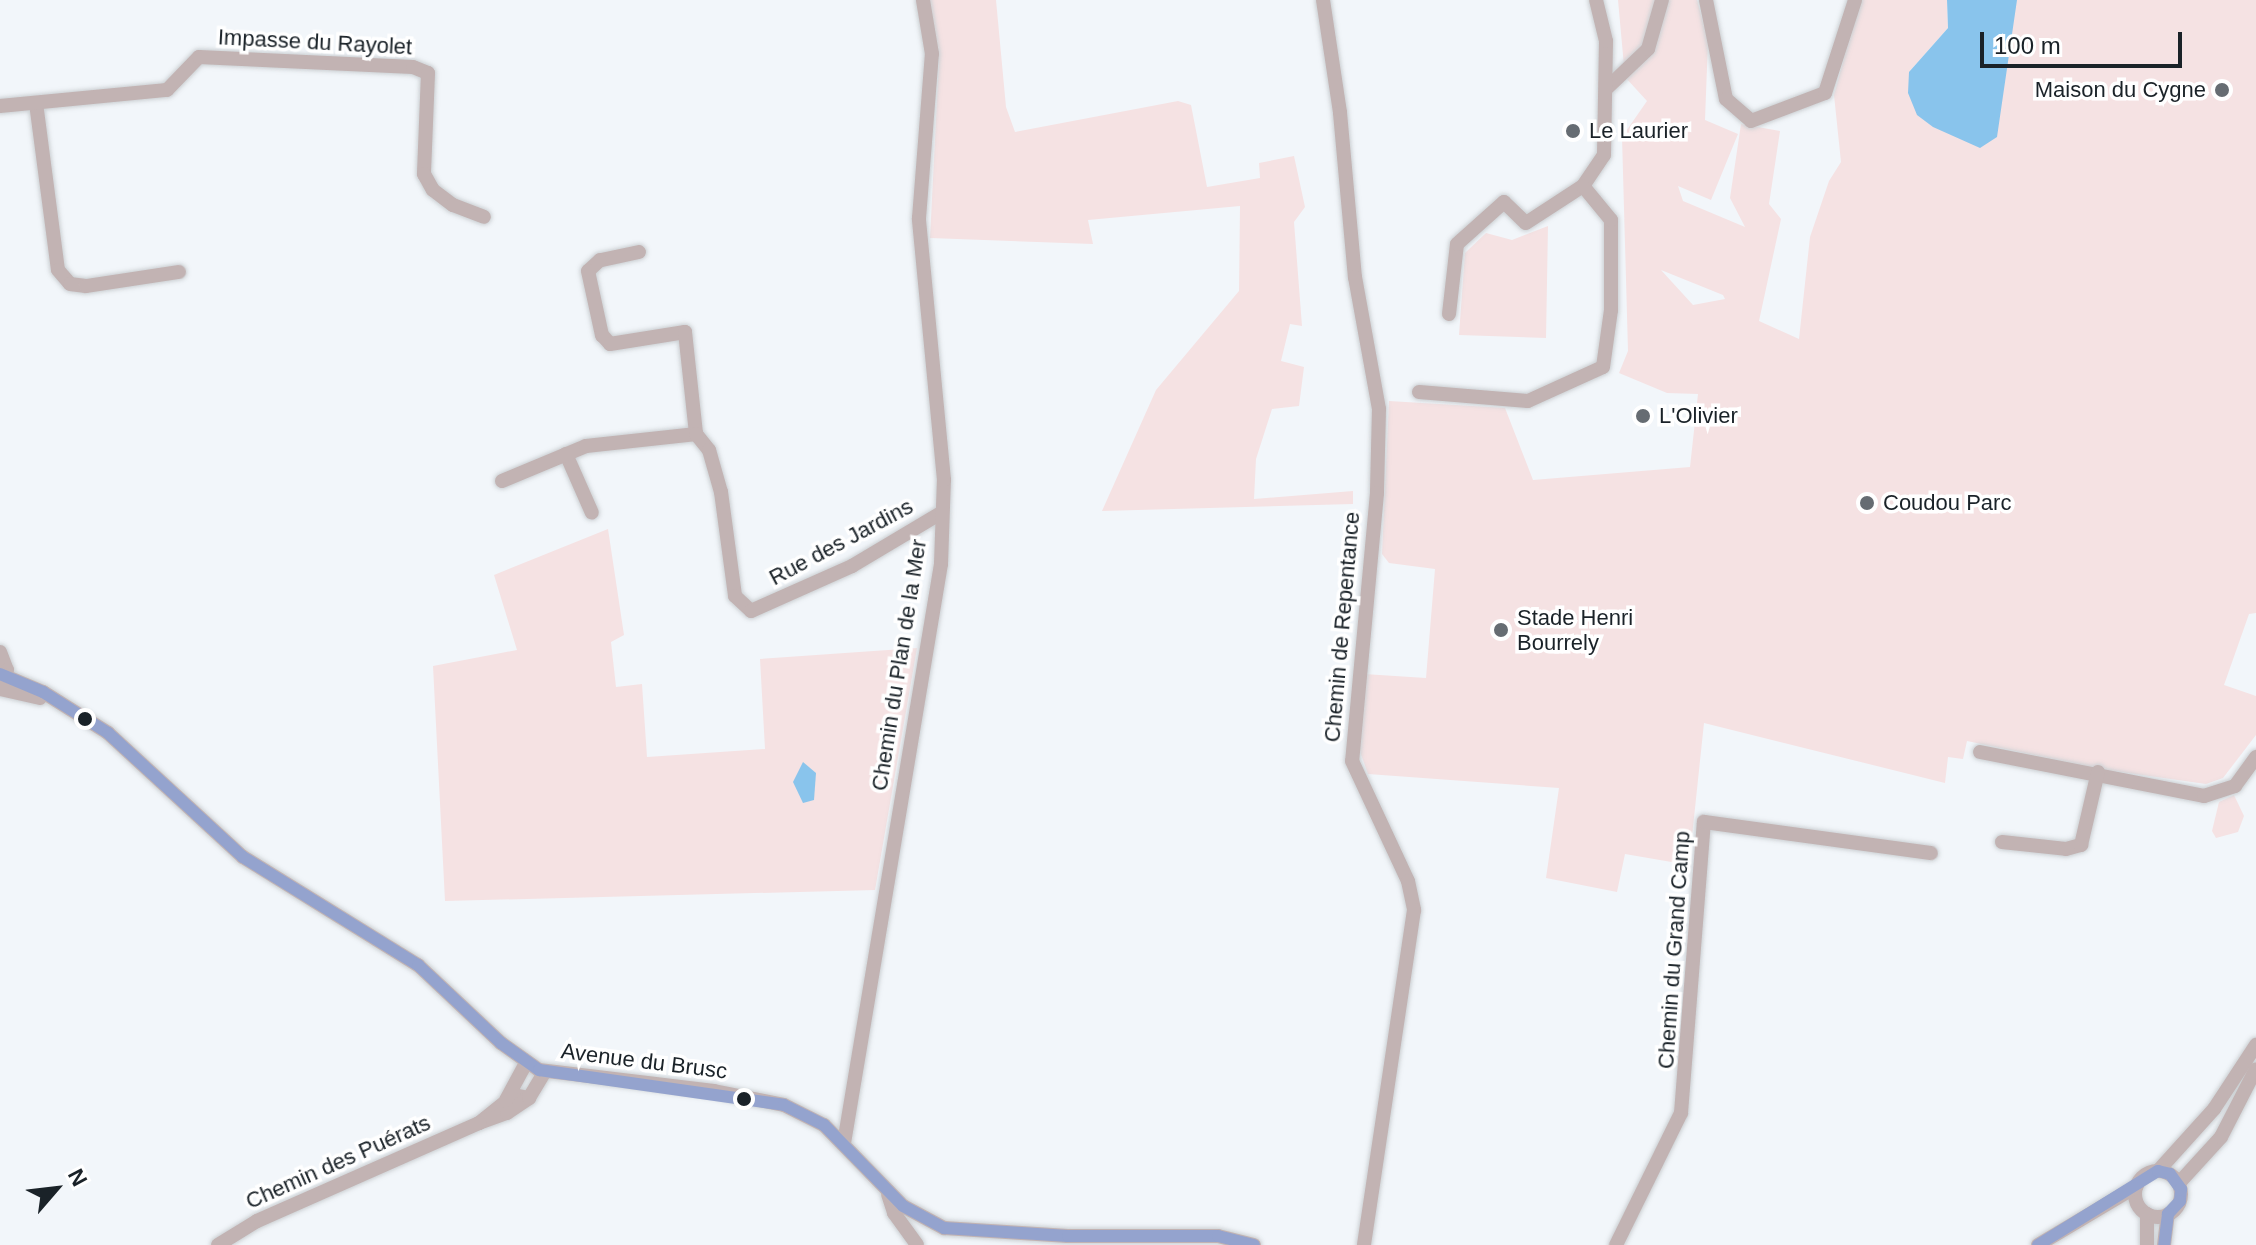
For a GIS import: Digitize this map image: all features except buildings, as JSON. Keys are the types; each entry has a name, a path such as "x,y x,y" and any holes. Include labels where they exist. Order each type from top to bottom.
{"street":[{"name":"Chemin du Plan de la Mer","path":"844,1143 941,564 944,480 919,218 932,54 923,0"},
{"name":"Chemin de Repentance","path":"1323,0 1340,113 1353,262 1380,435 1352,761 1408,881 1414,910 1364,1245"},
{"path":"1449,314 1457,244 1504,202 1526,223 1583,186 1604,155 1606,41 1596,0"},
{"path":"1606,89 1648,49 1662,0"},
{"path":"1706,0 1726,99 1751,121 1825,93 1855,0"},
{"name":"Impasse du Rayolet","path":"0,106 167,90 199,57 413,67 428,73 424,174 433,190 453,205 484,217"},
{"path":"36,103 58,270 70,284 86,286 179,272"},
{"path":"1419,392 1528,401 1603,367 1611,310 1611,220 1583,186"},
{"path":"502,481 586,446 696,434 685,332 610,344 602,335 588,271 600,260 639,252"},
{"name":"Rue des Jardins","path":"696,434 709,450 721,492 735,596 741,607 751,611 852,566 941,513"},
{"path":"566,454 592,513"},
{"path":"0,652 1,679"},
{"name":"Avenue du Brusc","path":"1,679 60,703 131,751 256,867 418,965 526,1063 545,1071 764,1100 805,1114 844,1143 888,1194 934,1225 1068,1236 1218,1236 1254,1245"},
{"path":"1980,752 2214,795 2235,786 2256,757"},
{"path":"2002,842 2077,848 2098,772"},
{"name":"Chemin du Grand Camp","path":"1616,1245 1681,1113 1704,822 1931,853"},
{"path":"2038,1245 2137,1186 2145,1175 2158,1171 2214,1109 2256,1045"},
{"name":"Chemin des Puérats","path":"479,1123 506,1100 526,1063"},
{"path":"2164,1245 2168,1214 2180,1201 2179,1183 2221,1137 2256,1069"},
{"name":"Chemin des Puérats","path":"218,1245 257,1221 507,1113 529,1098 545,1071"},
{"path":"506,1100 523,1094 529,1098"},
{"path":"2158,1171 2179,1183"},
{"path":"2137,1186 2147,1245"},
{"path":"888,1194 894,1213 918,1242"},
{"path":"2112,1201 2168,1214"},
{"path":"918,1242 917,1229 934,1225"}],"shaded area":[{"path":"929,0 996,0 1006,107 1015,132 1178,101 1191,105 1207,187 1260,178 1259,163 1294,156 1305,207 1294,222 1302,326 1290,324 1281,361 1304,367 1299,406 1272,409 1256,459 1254,499 1353,491 1353,504 1102,511 1156,390 1239,291 1240,206 1088,220 1093,244 930,238 939,61"},
{"path":"1618,0 1697,0 1708,41 1705,120 1738,134 1711,200 1678,186 1683,201 1745,227 1730,198 1741,124 1780,131 1769,204 1781,219 1759,321 1799,339 1810,237 1829,181 1841,162 1834,95 1860,0 1947,0 1948,28 1909,72 2015,0 2256,0 2256,613 2249,614 2224,685 2256,696 2256,735 2223,778 2206,784 2107,770 1967,741 1963,759 1948,757 1945,783 1704,723 1689,865 1625,854 1617,892 1546,878 1559,788 1368,774 1358,746 1364,674 1426,678 1435,569 1389,563 1382,554 1389,401 1505,408 1533,480 1690,467 1698,394 1667,393 1619,373 1628,351 1622,137 1647,101 1625,77","holes":["1661,270 1723,295 1725,299 1693,305"]},
{"path":"1548,226 1546,338 1459,335 1465,253 1486,233 1512,240"},
{"path":"608,529 624,635 611,642 616,687 642,684 647,757 765,749 760,659 917,648 875,890 445,901 433,666 517,650 494,575"},
{"path":"2234,795 2244,816 2238,832 2216,838 2212,831 2219,802"}],"water":[{"path":"1947,0 2017,0 1997,137 1980,148 1933,127 1917,115 1908,93 1909,72 1948,28"},
{"path":"803,762 816,773 814,800 803,803 793,782"}],"transit line":[{"path":"0,674 43,692 108,733 243,857 418,965 501,1043 539,1070 784,1105 824,1125 903,1206 944,1228 1068,1236 1218,1236 1254,1245"},
{"path":"2038,1245 2158,1171 2170,1174 2181,1189 2180,1201 2168,1214 2164,1245"}],"place":[{"name":"Maison du Cygne","path":"2222,90"},
{"name":"Le Laurier","path":"1573,131"},
{"name":"L'Olivier","path":"1643,416"},
{"name":"Coudou Parc","path":"1867,503"},
{"name":"Stade Henri Bourrely","path":"1501,630"}]}
